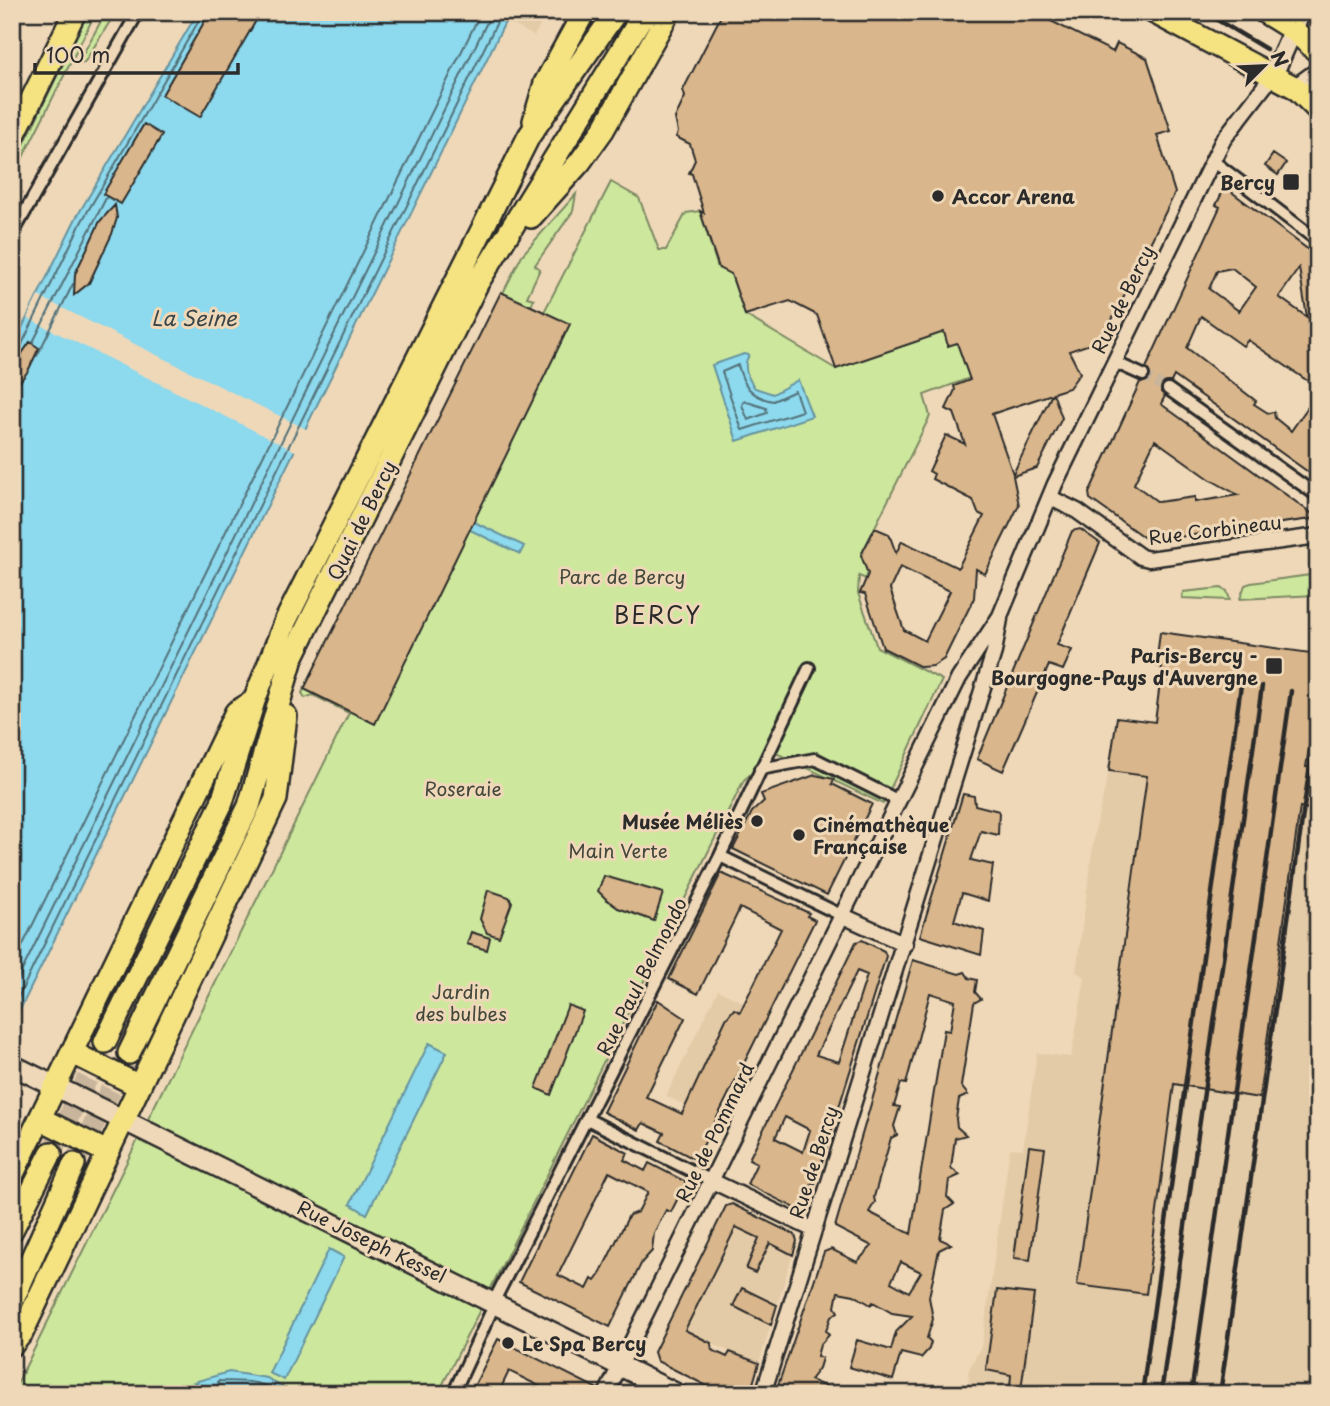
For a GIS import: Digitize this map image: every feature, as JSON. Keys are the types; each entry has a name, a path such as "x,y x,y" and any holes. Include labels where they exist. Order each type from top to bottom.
{"main road":[{"path":"12,139 75,12"},
{"name":"Quai de Bercy","path":"529,136 545,83 584,12"},
{"name":"Quai de Bercy","path":"105,1042 222,805 254,701 286,620 529,136 616,12"},
{"name":"Quai de Bercy","path":"129,1053 249,806 292,658 477,284 645,12"},
{"path":"494,258 580,162 603,130 669,12"},
{"path":"1153,12 1296,88 1318,110"},
{"path":"1264,12 1297,21 1318,52"},
{"path":"17,1339 276,799 292,658"},
{"path":"12,1176 41,1119 53,1085 73,1053 236,712 254,701"},
{"path":"73,1053 137,1085"},
{"name":"Rue Joseph Kessel","path":"12,1065 677,1394"},
{"path":"41,1119 107,1153"},
{"path":"12,1230 51,1153"},
{"path":"12,1302 74,1164"}],"street":[{"path":"12,235 138,12"},
{"name":"Rue de Bercy","path":"841,915 959,678 1000,616 1114,362 1223,140 1273,75 1297,21"},
{"path":"1296,88 1318,72"},
{"path":"1217,164 1318,241"},
{"path":"1114,362 1143,375"},
{"path":"1168,389 1318,496"},
{"name":"Rue Corbineau","path":"1051,498 1077,511 1141,557 1149,559 1318,536"},
{"name":"Rue de Bercy","path":"763,1394 994,652 1000,616"},
{"name":"Rue Paul Belmondo","path":"496,1297 589,1120 720,856 809,668"},
{"path":"760,769 815,759 899,801"},
{"path":"720,856 905,944"},
{"name":"Rue de Pommard","path":"606,1394 841,915"},
{"path":"589,1120 814,1230"},
{"path":"453,1394 490,1314"},
{"path":"12,1354 17,1339"}],"shaded area":[{"path":"510,12 548,12 534,36 506,21"},
{"path":"1160,632 1318,654 1318,1394 989,1394 969,1384 968,1372 982,1344 1010,1148 1023,1149 1037,1053 1071,1057 1085,977 1076,972 1095,830 1109,771 1117,717 1155,721 1163,668 1156,666"},
{"path":"718,990 768,1015 720,1112 686,1106 666,1096"},
{"path":"732,1204 795,1235 797,1241 759,1363 736,1355 669,1322 726,1206"}],"green space":[{"path":"88,12 96,12 12,179 12,169"},
{"path":"106,12 114,15 84,63 79,61"},
{"name":"Parc de Bercy","path":"611,182 639,198 659,250 666,250 686,213 700,211 718,268 731,274 745,315 836,369 952,329 970,378 924,395 930,416 861,555 868,574 866,579 859,576 858,593 877,647 942,680 883,804 776,753 744,780 438,1394 12,1394 349,713 313,695 305,698 302,693 522,255 576,194 573,211 535,265 540,269 527,297 534,299 531,306 544,312"},
{"path":"1318,574 1316,595 1240,599 1245,585 1251,583"},
{"path":"1221,588 1227,591 1230,600 1182,598 1183,592"}],"water":[{"name":"La Seine","path":"198,12 510,12 12,1026 12,348 76,218"},
{"path":"744,354 749,355 747,372 755,388 773,394 798,380 812,416 737,441 712,365"},
{"path":"468,519 524,546 520,554 464,527"},
{"path":"429,1043 447,1052 367,1214 350,1204"},
{"path":"329,1249 344,1257 284,1380 269,1373"},
{"path":"229,1372 267,1378 293,1394 218,1394 194,1382"}],"pier":[{"path":"38,296 308,430 297,452 27,318"}],"building":[{"path":"210,12 261,12 200,117 162,95"},
{"name":"Accor Arena","path":"723,12 1033,12 1113,52 1117,43 1147,58 1171,131 1157,135 1175,193 1102,340 1069,351 1080,373 1069,388 1053,393 1062,418 1037,468 1013,476 1019,505 985,574 976,569 974,598 944,659 933,666 921,667 883,648 865,594 860,593 868,574 861,555 875,528 889,534 896,553 902,541 958,568 984,516 978,513 973,500 932,479 934,474 929,471 946,435 965,444 954,413 946,409 955,390 954,386 970,380 957,343 948,346 944,332 836,369 817,315 790,301 745,315 731,274 719,268 700,211 704,213 692,174 689,173 695,160 690,144 676,137 678,132 675,118 685,97 683,90","holes":["1052,394 1013,474 992,414","900,567 950,591 925,641 904,630 890,589"]},
{"path":"144,124 162,135 121,204 103,194"},
{"path":"1273,154 1286,163 1278,175 1265,166"},
{"path":"1225,187 1318,257 1318,388 1248,340 1243,346 1201,316 1187,348 1256,401 1254,404 1268,413 1274,412 1275,418 1291,431 1315,397 1318,479 1174,376 1171,382 1161,385 1161,392 1165,396 1161,404 1318,518 1149,541 1090,499 1089,493 1140,382 1150,378 1146,368 1220,207 1216,205","holes":["1232,268 1256,287 1239,311 1209,289 1217,271","1299,268 1307,317 1279,297","1155,440 1211,480 1238,495 1195,502 1195,497 1158,502 1134,484"]},
{"path":"115,205 117,218 112,234 89,283 74,295 75,274 100,221"},
{"path":"501,292 570,324 375,724 304,689"},
{"path":"30,342 39,348 28,371 12,392 12,368"},
{"path":"1080,529 1100,543 1057,645 1072,650 1063,670 1049,665 1003,771 977,759 1072,531"},
{"path":"1160,632 1318,654 1318,690 1306,767 1318,768 1318,811 1300,807 1259,1098 1174,1084 1146,1294 1077,1285 1147,776 1109,771 1117,717 1155,722 1162,667 1156,666"},
{"name":"Cinémathèque Française","path":"815,775 834,779 832,784 872,804 827,895 733,849 752,812 764,801 761,794"},
{"path":"963,794 974,796 975,805 999,811 998,835 981,831 971,860 993,865 988,901 962,893 954,921 984,931 981,955 920,936"},
{"path":"721,873 809,913 807,916 815,920 696,1160 660,1141 664,1133 643,1123 639,1130 603,1112 658,1000 685,1018 646,1097 682,1114 726,1019 734,1009 740,1012 781,929 740,908 698,994 669,979"},
{"path":"604,876 663,893 654,921 618,908 607,900 598,891"},
{"path":"488,890 509,897 512,902 499,937 487,933 480,919"},
{"path":"471,932 490,938 487,950 467,944"},
{"path":"862,940 884,951 886,956 815,1184 812,1183 799,1210 747,1184 757,1163 749,1159 856,942","holes":["857,971 867,975 839,1062 816,1055","785,1117 810,1130 803,1152 775,1138"]},
{"path":"913,960 959,974 965,972 969,978 977,980 975,992 981,999 974,1003 961,1086 968,1095 959,1099 956,1119 957,1127 966,1135 955,1138 951,1168 960,1175 949,1180 947,1197 954,1204 945,1210 940,1239 951,1244 939,1250 929,1297 933,1319 927,1338 931,1342 929,1349 921,1358 901,1353 893,1380 849,1367 857,1340 891,1350 896,1332 912,1316 892,1313 873,1302 871,1305 854,1295 838,1292 835,1307 838,1312 831,1317 826,1331 829,1335 820,1345 817,1356 822,1358 819,1368 810,1380 843,1394 775,1394 824,1252 831,1249 857,1262 872,1246 835,1227","holes":["930,993 955,1001 950,1031 944,1030 911,1234 869,1212 875,1202 874,1197 891,1138 897,1135 894,1126 900,1107 894,1106 901,1083 906,1084","901,1262 921,1272 909,1292 891,1282"]},
{"path":"568,1005 583,1011 551,1095 536,1088"},
{"path":"592,1134 628,1153 624,1160 645,1171 649,1163 686,1182 671,1212 666,1210 654,1233 652,1251 642,1262 610,1327 519,1282","holes":["609,1172 648,1192 638,1212 629,1215 600,1274 595,1281 592,1279 587,1289 558,1275"]},
{"path":"1029,1146 1045,1148 1030,1260 1014,1258"},
{"path":"732,1204 795,1235 797,1241 793,1255 770,1243 755,1273 746,1269 759,1238 736,1227 685,1330 711,1343 712,1350 727,1357 730,1352 759,1363 750,1394 723,1394 657,1361 654,1352 726,1206"},
{"path":"742,1288 777,1305 771,1325 733,1306"},
{"path":"997,1290 1034,1294 1021,1390 1010,1387 1011,1375 986,1370"},
{"path":"498,1339 598,1389 596,1394 580,1390 578,1394 555,1394 509,1371 498,1394 470,1394"}],"tunnel":[{"path":"1143,375 1168,389"},
{"path":"51,1153 105,1042"},
{"path":"74,1164 129,1053"}],"railway":[{"path":"1204,12 1266,49"},
{"path":"1142,1394 1241,685"},
{"path":"1161,1394 1262,686"},
{"path":"1191,1394 1291,691"},
{"path":"1220,1394 1318,709"},
{"path":"1307,1394 1318,1358"}],"place":[{"name":"Bercy","path":"1291,182"},
{"name":"Accor Arena","path":"938,196"},
{"name":"Paris-Bercy - Bourgogne-Pays d'Auvergne","path":"1274,666"},
{"name":"Musée Méliès","path":"757,821"},
{"name":"Cinémathèque Française","path":"799,835"},
{"name":"Le Spa Bercy","path":"508,1343"}],"district":[{"name":"BERCY","path":"658,614"}],"park label":[{"name":"Roseraie","path":"463,788"},
{"name":"Main Verte","path":"618,850"},
{"name":"Jardin des bulbes","path":"461,1002"}]}
